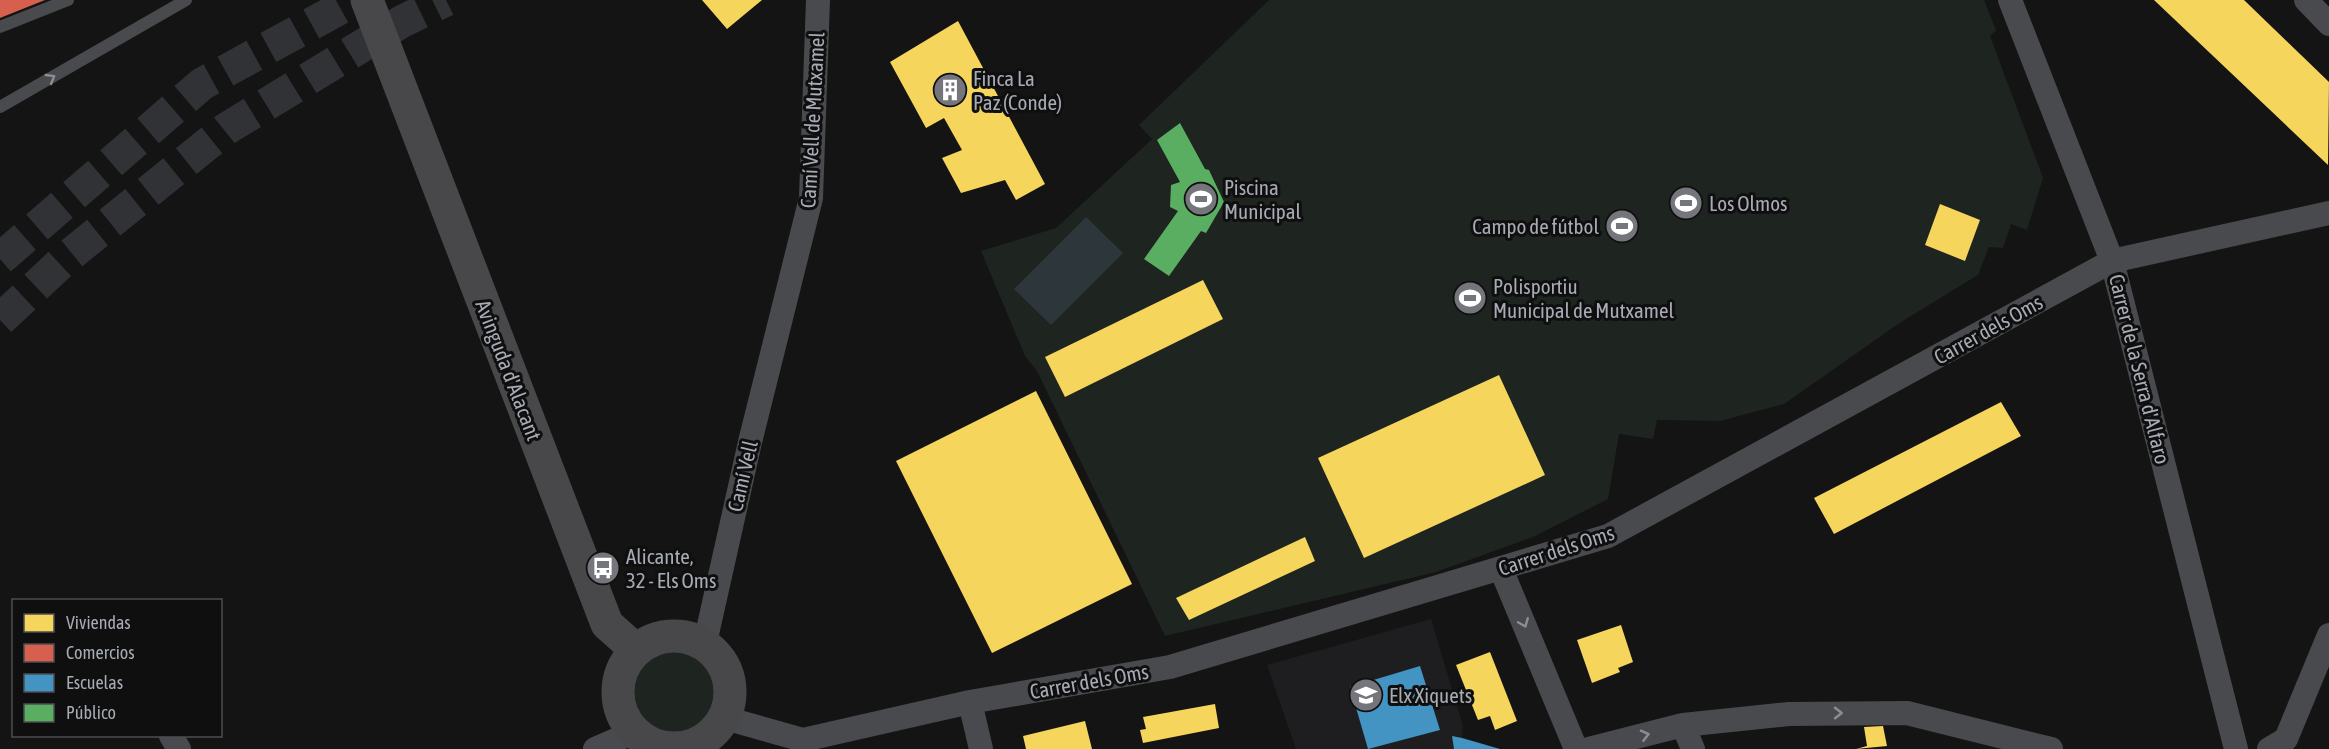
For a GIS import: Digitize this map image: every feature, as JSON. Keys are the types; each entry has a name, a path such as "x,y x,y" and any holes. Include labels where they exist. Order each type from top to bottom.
{"street":[{"name":"Avinguda d'Alacant","path":"367,0 607,624 636,650"},
{"name":"Camí Vell de Mutxamel","path":"784,310 811,198 818,0"},
{"name":"Carrer de la Serra d'Alfaro","path":"2010,0 2112,261 2236,749"},
{"path":"2306,0 2329,24"},
{"name":"Carrer dels Oms","path":"725,718 803,740 970,702 1170,667 1608,536 2112,261 2329,213"},
{"name":"Camí Vell","path":"705,643 750,442 784,310"},
{"path":"1502,568 1576,749"},
{"path":"669,635 688,636 705,643 718,654 731,685 730,702 725,718 716,731 704,740 674,749 657,746 634,732 622,713 618,696 619,679 625,663 636,650 651,640 669,635"},
{"path":"2269,749 2286,739 2329,635"},
{"path":"970,702 981,749"},
{"path":"1588,749 1683,725 1789,714 1907,713 2051,749"},
{"path":"1683,725 1693,749"},
{"path":"595,749 634,732"}],"lane":[{"path":"0,27 68,0"},
{"path":"0,108 186,0"}],"shaded area":[{"name":"Polisportiu Municipal de Mutxamel","path":"1269,0 1984,0 1996,30 1990,36 2043,178 2027,230 2011,224 2003,248 1989,247 1978,275 1901,322 1784,404 1720,421 1657,420 1653,439 1619,434 1608,499 1533,537 1436,572 1165,636 1037,371 1025,356 981,251 1056,228 1152,139 1139,125"},
{"path":"1086,217 1123,253 1051,325 1014,289"},
{"name":"Elx Xiquets","path":"1431,619 1463,726 1462,738 1487,745 1486,749 1296,749 1267,665"},
{"path":"675,648 700,655 712,667 719,692 712,717 700,729 675,736 650,729 638,717 631,692 638,667 650,655"}],"building: Viviendas":[{"path":"702,0 762,0 727,29"},
{"path":"2154,0 2244,0 2329,82 2328,165"},
{"name":"Finca La Paz (Conde)","path":"958,21 1045,184 1016,200 1005,180 961,193 942,158 962,150 944,118 926,128 890,62"},
{"path":"1940,204 1980,220 1965,261 1925,245"},
{"path":"1203,280 1223,319 1065,397 1045,357"},
{"path":"1499,375 1545,475 1364,558 1318,458"},
{"path":"1036,391 1132,584 992,653 896,461"},
{"path":"2001,402 2021,436 1834,534 1814,498"},
{"path":"1305,537 1315,561 1189,620 1176,598"},
{"path":"1621,625 1633,662 1618,668 1620,672 1592,683 1577,640"},
{"path":"1490,652 1517,721 1495,730 1490,716 1478,720 1456,665"},
{"path":"1215,704 1219,728 1143,743 1140,730 1146,729 1143,717"},
{"path":"1085,721 1092,749 1026,749 1023,736"},
{"path":"1883,726 1887,746 1856,749 1867,746 1864,727"}],"building: Comercios":[{"path":"0,0 45,0 0,18"}],"building: Escuelas":[{"path":"1420,666 1440,730 1368,749 1350,687"},
{"path":"1452,736 1462,738 1500,749 1454,749"}],"building: Público":[{"path":"1180,123 1205,169 1209,170 1224,202 1206,233 1201,231 1169,276 1144,259 1178,211 1170,207 1171,185 1180,182 1157,140"}],"tunnel":[{"path":"0,259 202,84 355,0"},
{"path":"0,320 65,259 226,129 401,22 446,0"}],"place":[{"name":"Finca La Paz (Conde)","path":"950,90"},
{"name":"Piscina Municipal","path":"1201,199"},
{"name":"Los Olmos","path":"1686,203"},
{"name":"Campo de fútbol","path":"1622,226"},
{"name":"Polisportiu Municipal de Mutxamel","path":"1470,298"},
{"name":"Alicante, 32 - Els Oms","path":"603,568"},
{"name":"Elx Xiquets","path":"1366,695"}]}
